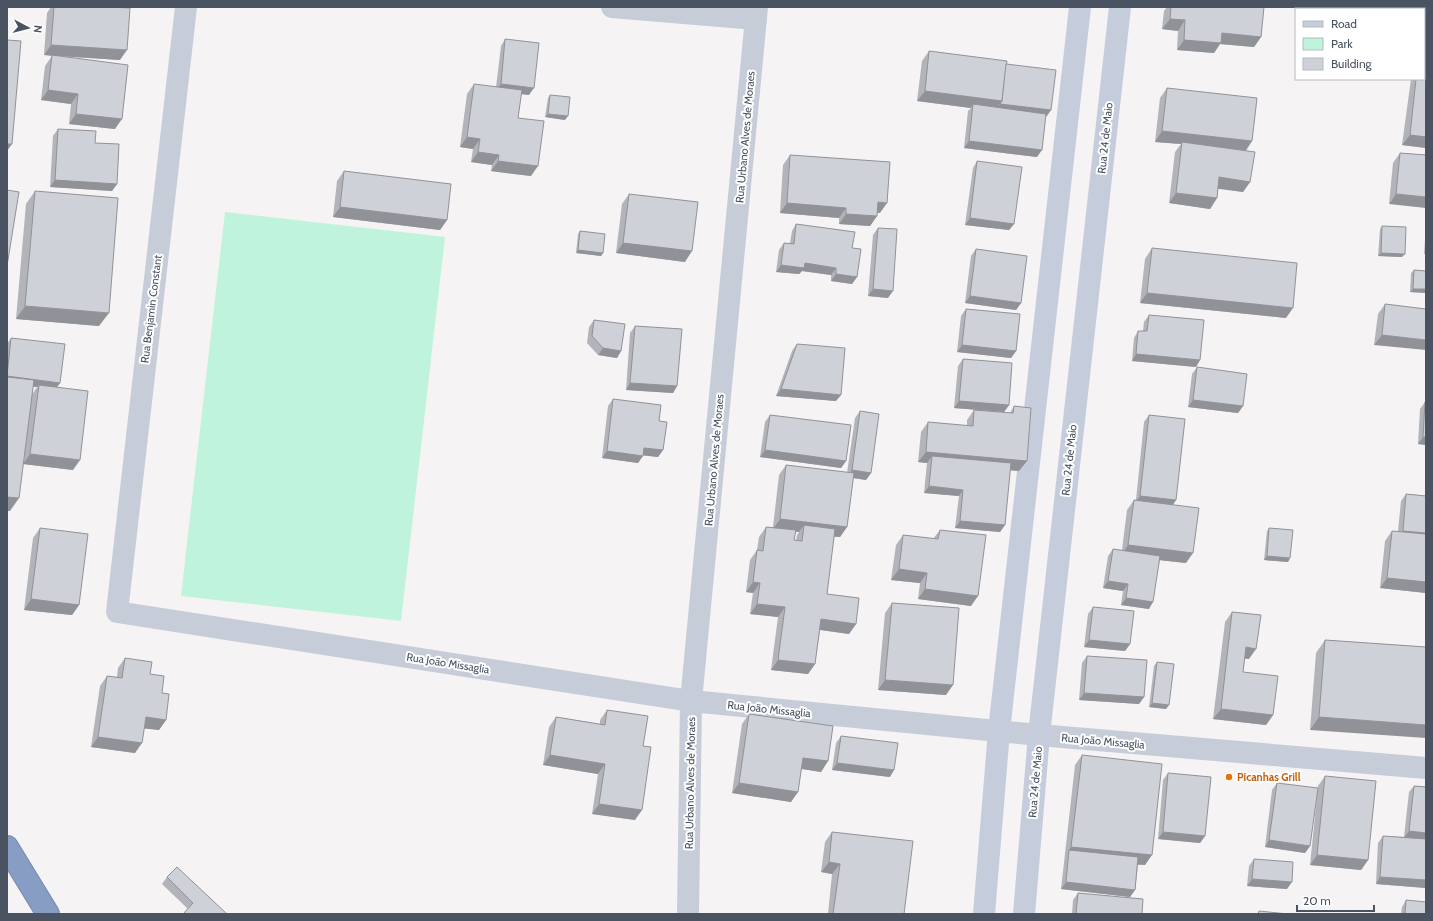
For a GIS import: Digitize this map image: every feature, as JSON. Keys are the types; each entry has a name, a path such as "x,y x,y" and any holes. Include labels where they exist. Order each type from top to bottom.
{"highway":[{"path":"7,847 48,914"}],"street":[{"name":"Rua Benjamin Constant","path":"116,612 186,7"},
{"path":"612,7 757,13"},
{"path":"984,914 999,731 1080,7"},
{"name":"Rua 24 de Maio","path":"1024,914 1039,735 1120,7"},
{"name":"Rua Urbano Alves de Moraes","path":"688,914 691,701 757,13"},
{"name":"Rua João Missaglia","path":"116,612 691,701 1039,735 1426,768"}],"green space":[{"path":"225,212 445,237 401,621 181,596"}],"building":[{"path":"54,7 130,8 127,50 51,45"},
{"path":"1171,7 1264,7 1261,37 1222,33 1221,43 1184,40 1185,20 1170,19"},
{"path":"505,39 539,43 534,88 501,84"},
{"path":"7,40 21,41 12,144 7,144"},
{"path":"929,51 1007,61 1002,101 925,91"},
{"path":"52,55 128,65 122,119 76,114 78,94 48,90"},
{"path":"1006,64 1056,70 1051,110 1000,104 1002,101"},
{"path":"1425,66 1426,137 1410,135 1416,80 1425,80"},
{"path":"474,84 522,90 518,118 544,121 538,166 498,161 499,155 478,152 480,139 467,137"},
{"path":"1167,88 1257,98 1252,141 1162,131"},
{"path":"550,95 570,97 568,116 548,114"},
{"path":"973,104 1046,114 1042,150 969,141"},
{"path":"58,129 96,131 95,143 119,144 117,184 55,180"},
{"path":"1182,142 1255,152 1250,182 1219,177 1217,198 1176,193"},
{"path":"1400,153 1426,155 1426,197 1396,194"},
{"path":"790,155 890,162 887,203 878,202 877,216 846,214 846,208 787,203"},
{"path":"977,161 1022,167 1014,224 970,218"},
{"path":"344,171 451,184 447,220 340,207"},
{"path":"7,190 19,192 7,266"},
{"path":"35,191 118,198 109,313 25,306"},
{"path":"629,194 698,202 692,251 623,243"},
{"path":"796,224 855,232 852,248 861,249 857,277 836,274 836,268 805,263 804,268 781,265 784,243 794,244"},
{"path":"1382,226 1406,227 1405,254 1381,253"},
{"path":"878,228 897,229 893,291 873,289"},
{"path":"580,231 605,234 603,253 578,250"},
{"path":"1152,248 1297,263 1293,308 1147,293"},
{"path":"976,249 1027,256 1021,303 970,296"},
{"path":"1414,270 1426,271 1426,289 1413,289"},
{"path":"1385,304 1426,309 1426,340 1382,335"},
{"path":"966,309 1020,314 1016,351 962,345"},
{"path":"1149,315 1204,320 1200,360 1136,354 1138,331 1147,331"},
{"path":"594,320 625,324 621,351 603,348 592,336"},
{"path":"635,326 682,329 677,386 630,383"},
{"path":"11,338 65,344 60,383 7,376"},
{"path":"797,344 845,348 841,395 781,389"},
{"path":"963,359 1012,363 1009,405 959,401"},
{"path":"1197,367 1247,374 1243,406 1193,400"},
{"path":"7,377 34,380 19,498 7,497"},
{"path":"39,385 88,391 80,460 30,454"},
{"path":"613,399 661,405 659,421 667,422 663,450 644,448 643,456 607,451"},
{"path":"1425,402 1426,437 1423,437"},
{"path":"1014,406 1031,408 1027,461 926,452 928,422 973,426 974,410 1013,413"},
{"path":"860,411 879,414 871,473 852,470"},
{"path":"770,415 851,425 846,461 765,450"},
{"path":"1149,415 1185,419 1176,500 1140,496"},
{"path":"932,456 1011,463 1005,525 960,521 963,490 929,486"},
{"path":"786,465 854,473 847,527 780,519"},
{"path":"1406,494 1426,496 1426,533 1403,531"},
{"path":"1134,500 1199,508 1193,553 1128,545"},
{"path":"804,525 835,529 827,594 859,598 856,624 821,619 815,664 778,660 785,607 757,604 760,583 753,582 757,550 763,551 766,527 796,530 794,540 802,541"},
{"path":"40,528 88,534 79,605 31,599"},
{"path":"1269,528 1293,530 1290,558 1267,556"},
{"path":"940,530 986,535 978,596 925,589 927,573 899,569 903,535 938,539"},
{"path":"1392,531 1426,534 1426,582 1387,578"},
{"path":"1113,549 1160,556 1153,602 1126,598 1128,584 1108,581"},
{"path":"892,603 959,608 953,685 885,680"},
{"path":"1093,607 1134,611 1130,644 1089,640"},
{"path":"1232,612 1261,615 1256,649 1246,647 1243,672 1278,676 1273,715 1221,709"},
{"path":"1325,640 1426,647 1426,725 1319,717"},
{"path":"1087,656 1147,660 1144,697 1084,693"},
{"path":"125,658 152,662 150,674 164,676 162,693 169,694 166,720 146,717 142,743 98,737 107,676 122,678"},
{"path":"1157,662 1174,664 1169,705 1152,703"},
{"path":"607,710 648,716 643,746 651,747 642,810 599,804 605,764 550,755 556,717 605,725"},
{"path":"749,714 833,726 828,761 803,758 798,792 739,783"},
{"path":"841,736 898,743 894,770 837,763"},
{"path":"1082,755 1162,764 1152,855 1071,847"},
{"path":"1168,773 1211,777 1205,836 1163,832"},
{"path":"1325,776 1376,781 1368,860 1317,855"},
{"path":"1277,783 1318,788 1310,846 1269,840"},
{"path":"1414,786 1426,787 1426,833 1409,831"},
{"path":"832,832 913,841 904,914 833,914 840,864 829,862"},
{"path":"1383,836 1426,839 1426,880 1380,877"},
{"path":"1069,850 1138,857 1135,890 1066,882"},
{"path":"1254,859 1293,862 1292,882 1252,879"},
{"path":"177,867 227,914 183,914 193,903 167,877"},
{"path":"1078,893 1143,899 1142,914 1076,914"},
{"path":"1406,900 1426,902 1426,914 1405,914"},
{"path":"1259,911 1288,914 1258,914"}],"place":[{"name":"Picanhas Grill","path":"1229,777"}]}
